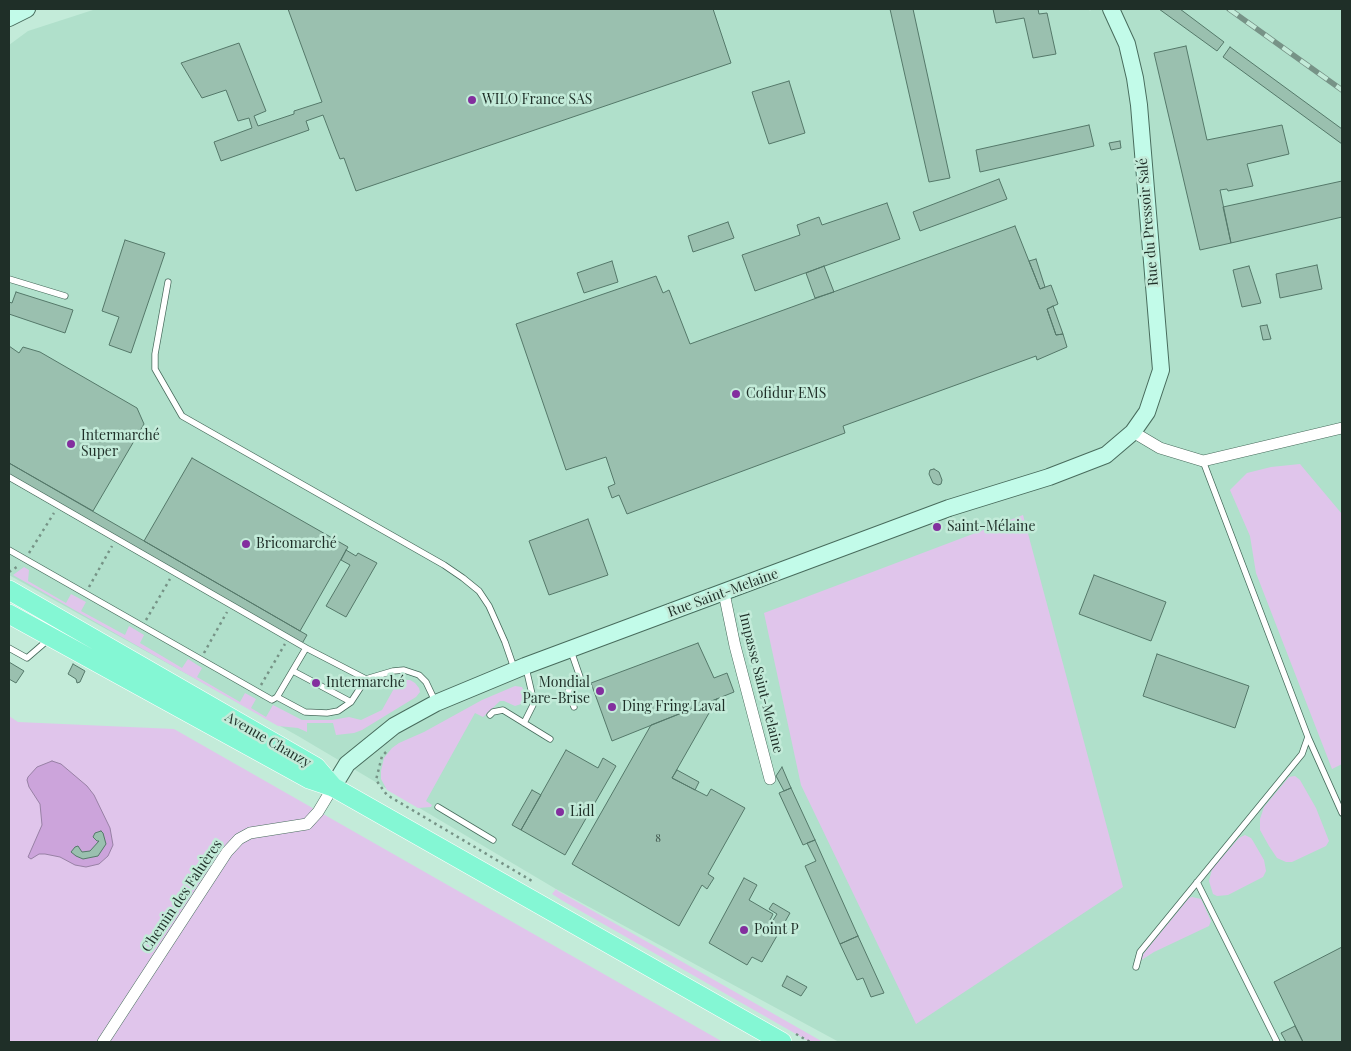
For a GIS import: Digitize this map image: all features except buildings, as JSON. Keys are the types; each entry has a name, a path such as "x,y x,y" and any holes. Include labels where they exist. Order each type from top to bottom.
{"main road":[{"path":"9,18 27,9"},
{"name":"Rue du Pressoir Salé","path":"1111,9 1127,44 1139,105 1161,370 1147,412 1133,432"},
{"name":"Rue Saint-Melaine","path":"333,787 347,764 394,726 436,703 520,668 949,508 1049,477 1106,455 1133,432"},
{"name":"Avenue Chanzy","path":"9,590 316,767 333,787"},
{"name":"Avenue Chanzy","path":"9,614 301,775 333,787"},
{"path":"333,787 784,1039"}],"street":[{"path":"1133,432 1160,448 1203,461 1342,428"},
{"name":"Impasse Saint-Melaine","path":"724,593 735,646 770,779"},
{"name":"Chemin des Faluères","path":"103,1042 228,852 240,839 250,833 307,824 318,812 333,787"}],"lane":[{"path":"9,279 65,296"},
{"path":"168,282 155,354 155,369 182,416 444,565 478,591 489,606 532,694 533,705 524,723"},
{"path":"1203,461 1308,737 1342,813"},
{"path":"9,477 306,648 366,679"},
{"path":"9,550 272,700 277,697 306,648"},
{"path":"9,648 27,658 50,637"},
{"path":"570,649 580,676 568,691 574,707"},
{"path":"293,670 351,702"},
{"path":"277,697 305,712 327,713 338,711 351,702 366,679 393,671 404,670 419,675 426,682 436,703"},
{"path":"490,715 493,712 503,710 550,739"},
{"path":"1136,968 1140,952 1302,754 1308,737"},
{"path":"438,807 493,840"},
{"path":"1198,882 1277,1042"}],"path":[{"path":"9,572 22,564 58,506"},
{"path":"85,594 116,538"},
{"path":"142,626 174,572"},
{"path":"200,659 231,605"},
{"path":"258,692 288,637"},
{"path":"389,748 382,756 376,780 387,795 427,817 536,884"},
{"path":"784,1039 810,1042"}],"shaded area":[{"path":"96,9 1088,9 1090,11 1092,9 1342,9 1342,1042 839,1042 556,889 298,736 9,575 9,45 28,31"},
{"path":"1300,464 1342,514 1342,764 1332,769 1256,573 1250,536 1230,490 1247,473 1271,467"},
{"path":"1023,515 1123,887 916,1024 801,785 764,613"},
{"path":"24,567 29,570 28,581 66,603 71,594 86,602 81,611 125,635 129,626 144,635 140,643 182,668 188,659 202,668 197,677 240,702 245,693 256,699 251,708 266,717 273,705 302,720 332,720 349,717 361,720 382,710 397,683 401,680 410,680 415,683 420,692 416,697 354,733 336,735 333,723 307,723 307,732 298,728 278,726 13,575"},
{"path":"515,686 522,687 525,693 525,698 521,704 515,706 500,701 483,717 475,713 426,801 432,805 431,807 418,808 387,790 381,779 381,771 384,758 392,748 482,700"},
{"path":"9,716 18,722 174,729 723,1042 9,1042"},
{"path":"52,761 61,764 87,786 94,795 110,828 113,845 108,856 99,864 86,867 75,865 60,857 45,854 39,854 31,859 28,857 42,825 40,804 29,787 27,780 37,767"},
{"path":"1295,776 1300,780 1316,808 1329,841 1326,846 1292,862 1286,862 1277,858 1269,846 1260,830 1260,819 1264,807 1289,777"},
{"path":"1245,835 1251,838 1264,860 1266,871 1263,877 1228,895 1217,896 1213,894 1209,881 1212,869 1239,838"},
{"path":"556,889 823,1042 810,1042 563,901 552,894"},
{"path":"1189,898 1201,899 1211,921 1209,926 1154,952 1140,961 1144,953"}],"railway":[{"path":"1229,9 1342,90"}],"place":[{"name":"WILO France SAS","path":"472,100"},
{"name":"Cofidur EMS","path":"736,394"},
{"name":"Intermarché Super","path":"71,444"},
{"name":"Saint-Mélaine","path":"937,527"},
{"name":"Bricomarché","path":"246,544"},
{"name":"Intermarché","path":"316,683"},
{"name":"Mondial Pare-Brise","path":"600,691"},
{"name":"Ding Fring Laval","path":"612,707"},
{"name":"Lidl","path":"560,812"},
{"name":"Point P","path":"744,930"}]}
